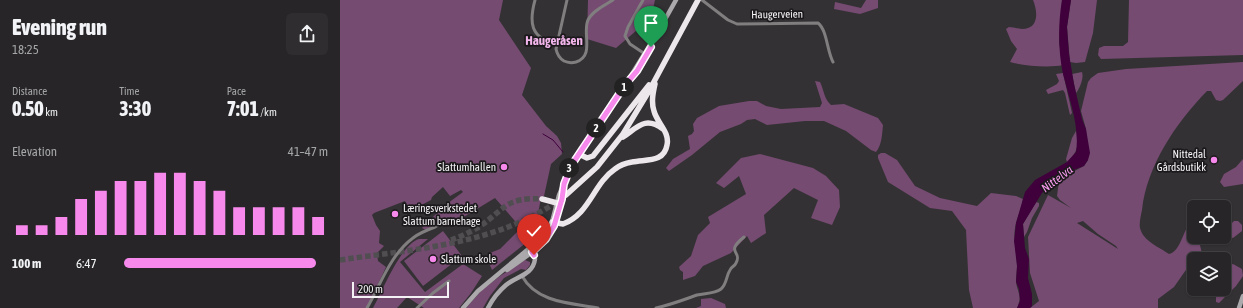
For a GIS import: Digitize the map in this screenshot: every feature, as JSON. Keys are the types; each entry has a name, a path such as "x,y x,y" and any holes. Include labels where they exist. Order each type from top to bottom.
{"highway":[{"path":"566,195 597,167 620,139 700,0"},
{"path":"555,221 568,222 575,218 584,210 604,180 616,168 631,162 654,160 662,155 666,150 668,143 665,130 656,116 652,105 655,79"},
{"path":"579,154 586,158 595,154 643,92 655,79"},
{"path":"620,139 635,127 644,123 656,124 665,130"},
{"path":"542,199 559,204"}],"main road":[{"path":"463,308 476,293 496,276 529,252 555,221 569,169 646,53 676,0"},
{"path":"488,308 494,298 504,287 530,271 534,264 529,252"},
{"path":"1239,308 1243,296"}],"street":[{"path":"535,0 531,21 535,31 544,39 556,44"},
{"path":"567,0 556,44 557,53 564,61 575,62 584,57 587,50 587,26 589,18 594,12 613,0"},
{"path":"643,0 626,32 628,41 646,53"},
{"name":"Haugerveien","path":"700,0 728,20 737,24 818,23 823,29 833,62"},
{"path":"367,308 396,256 407,243 416,235 443,223 449,222 455,225"},
{"path":"656,308 687,300 722,288 726,283 730,270 736,262 737,257 734,248 735,244 744,238"},
{"path":"522,276 533,290 545,297 562,302 598,308"},
{"path":"417,308 432,293 449,281"}],"shaded area":[{"path":"340,0 503,0 499,20 531,68 522,95 546,126 557,136 561,143 562,154 551,164 544,196 541,198 537,219 538,226 532,238 492,270 488,261 490,253 500,249 521,228 495,198 457,221 440,222 426,230 422,228 444,206 463,192 461,190 450,196 443,187 432,197 431,200 410,211 405,201 372,215 380,231 379,243 384,246 377,253 378,261 386,267 367,308 340,308"},
{"path":"588,0 655,0 651,18 616,48 587,39"},
{"path":"866,0 878,0 878,8 860,14 834,9 835,2 861,8"},
{"path":"1033,0 1062,0 1059,42 1063,65 1037,66 1022,65 1010,62 1017,49 1011,41 1006,29 1009,27 1022,29 1032,26 1036,19 1036,10"},
{"name":"Nittelva","path":"1062,0 1071,0 1067,27 1069,54 1074,84 1082,119 1086,129 1090,153 1084,166 1061,175 1042,193 1023,224 1025,248 1029,259 1028,278 1032,294 1032,306 1030,308 1017,308 1020,301 1019,289 1016,282 1017,266 1014,241 1016,223 1025,192 1035,180 1067,162 1076,152 1077,142 1075,123 1063,74 1059,46"},
{"path":"1071,0 1097,0 1093,33 1085,62 1070,62 1067,27"},
{"path":"1129,0 1243,0 1243,55 1101,59 1098,55 1099,48 1104,46 1123,46 1128,42"},
{"path":"1243,62 1243,81 1223,100 1216,100 1211,91 1207,91 1184,117 1174,131 1157,161 1145,193 1140,224 1144,237 1169,254 1178,247 1187,229 1187,244 1200,244 1202,252 1187,252 1187,268 1174,287 1158,299 1158,308 1030,308 1039,301 1030,273 1028,237 1048,195 1071,208 1057,196 1059,181 1065,176 1084,166 1088,160 1086,129 1081,111 1088,82 1098,73 1126,69","holes":["1083,221 1098,234 1118,249 1077,223"]},
{"path":"1082,72 1081,83 1076,93 1072,74"},
{"path":"1063,73 1072,113 1070,115 1063,90 1048,94 1046,90 1057,84 1059,81 1056,74"},
{"path":"815,81 820,82 825,97 831,105 844,104 878,118 883,125 881,143 876,152 871,150 846,131 824,121 805,121 767,125 755,119 747,120 741,124 720,132 692,155 669,171 666,168 673,159 690,149 688,136 694,131 693,124 697,118 719,106 749,101 757,101 766,106 781,109 820,107 822,103"},
{"path":"1076,131 1077,148 1067,162 1066,159 1072,138"},
{"path":"885,153 897,160 915,186 940,198 977,206 991,193 1016,196 1023,199 1014,234 1017,261 1016,281 1020,297 1017,308 973,308 969,290 966,230 952,211 930,208 888,182 878,158 878,155"},
{"path":"760,154 813,168 826,176 839,190 840,207 832,225 811,218 818,200 794,188 764,215 766,233 751,243 747,236 731,253 703,266 695,276 683,280 683,272 679,267 691,256 698,235 710,223 708,217 746,194 739,176 724,188 716,183 741,158"},
{"path":"1243,159 1243,184 1224,187 1220,182 1224,174 1236,167"},
{"path":"1036,202 1039,203 1039,206 1024,237 1023,224"},
{"path":"1234,221 1238,221 1242,225 1242,231 1233,238 1231,237 1231,224"},
{"name":"Slattum skole","path":"443,231 462,256 423,286 404,261"},
{"path":"419,239 428,239 400,262 425,292 463,264 482,276 471,293 459,308 424,308 407,297 397,308 373,308 393,269 405,250"},
{"path":"525,260 530,262 530,265 526,270 521,269 504,278 483,308 466,308 482,290"},
{"path":"1233,264 1242,269 1243,276 1231,291 1231,265"},
{"path":"1226,296 1219,303 1216,302 1216,297"},
{"path":"711,298 725,304 726,308 696,308 701,306 701,299"}],"waterway":[{"path":"543,134 553,140 563,152"}],"tunnel":[{"path":"451,240 479,227 501,209 513,202 530,199 542,199"},
{"path":"340,260 425,248 480,236 533,216 558,201"}],"place":[{"name":"Nittedal Gårdsbutikk","path":"1214,160"},
{"name":"Slattumhallen","path":"504,167"},
{"name":"Læringsverkstedet Slattum barnehage","path":"395,214"},
{"name":"Slattum skole","path":"433,259"}],"district":[{"name":"Haugeråsen","path":"554,40"}],"route":[{"path":"534,255 532,252 550,234 557,219 566,176 571,166 625,85 633,77 651,47"}]}
